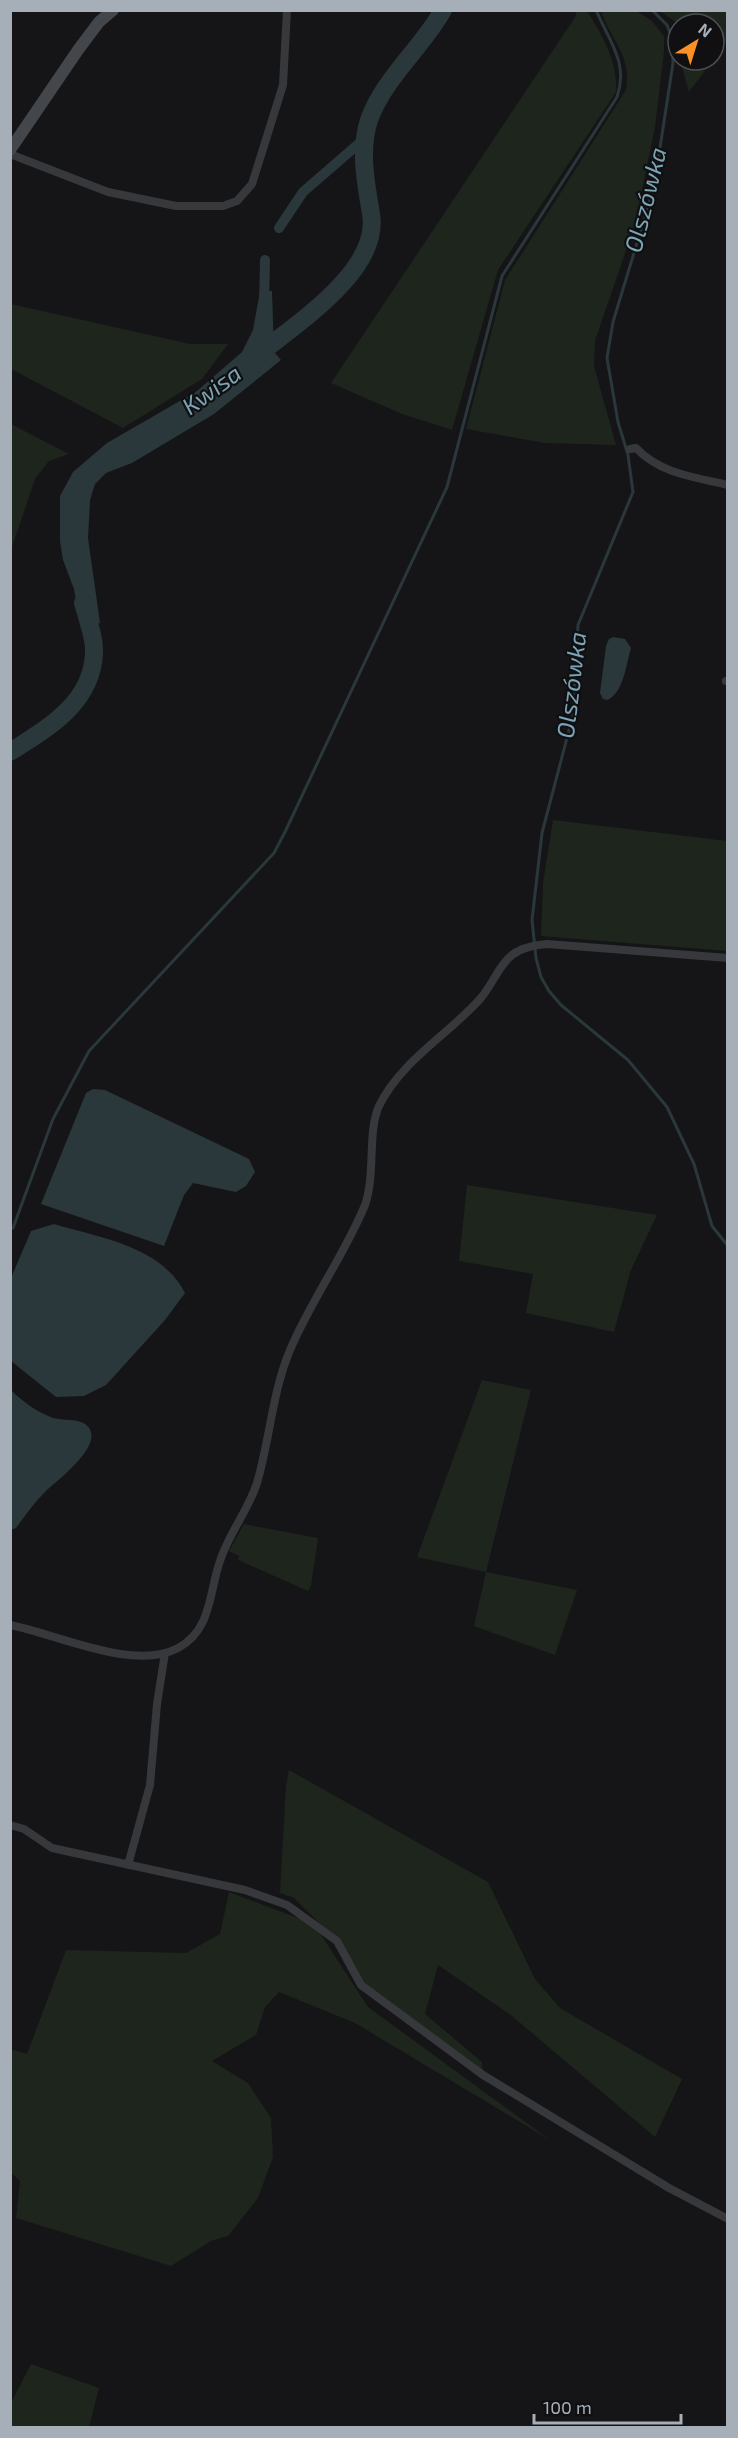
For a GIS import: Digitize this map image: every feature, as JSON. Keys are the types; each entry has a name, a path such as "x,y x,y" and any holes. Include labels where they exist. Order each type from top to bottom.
{"main road":[{"path":"10,152 78,50 99,22 113,10"}],"street":[{"path":"10,152 108,192 176,206 223,206 237,201 252,183 283,86 287,10"},
{"path":"630,449 636,448 649,462 671,471 728,485"},
{"path":"10,1624 112,1653 152,1655 165,1653 192,1638 205,1617 219,1562 257,1482 273,1406 289,1352 365,1205 373,1172 375,1117 380,1106 409,1067 483,996 509,958 527,948 547,944 728,958"},
{"path":"128,1865 150,1785 157,1704 165,1653"},
{"path":"10,1825 24,1829 52,1848 244,1890 287,1905 337,1941 361,1985 483,2075 669,2188 728,2219"}],"shaded area":[{"path":"576,11 587,11 604,40 615,70 616,92 498,270 452,430 402,414 331,383 576,16"},
{"path":"601,11 636,11 651,20 664,36 664,52 655,127 635,224 595,341 594,366 616,445 545,443 466,429 505,280 626,90 626,67"},
{"path":"660,11 727,11 727,39 726,41 726,12 666,12 666,15"},
{"path":"683,72 704,72 689,92"},
{"path":"11,304 190,344 228,344 202,379 123,428 11,369"},
{"path":"11,424 69,454 49,461 35,479 11,550"},
{"path":"553,820 727,841 727,951 541,936 543,883"},
{"path":"467,1185 657,1215 631,1270 614,1332 526,1313 533,1274 459,1261"},
{"path":"482,1380 531,1390 486,1572 417,1557"},
{"path":"244,1524 318,1538 311,1586 308,1591 238,1560 239,1556 229,1551"},
{"path":"486,1572 577,1590 555,1655 474,1626"},
{"path":"289,1770 488,1882 535,1979 560,2008 682,2079 655,2137 512,2016 438,1965 425,2014 482,2062 483,2075 361,1985 337,1941 294,1898 280,1893 286,1786"},
{"path":"229,1892 314,1924 368,2007 550,2140 355,2023 279,1992 265,2007 256,2035 212,2061 248,2083 271,2118 273,2157 258,2198 228,2236 211,2241 171,2266 16,2218 20,2181 11,2173 10,2049 27,2054 66,1950 186,1953 220,1934"},
{"path":"31,2364 99,2388 89,2427 11,2427 11,2403"}],"water":[{"path":"260,291 272,291 274,352 281,360 214,414 132,463 106,473 95,484 90,500 88,538 100,623 81,629 74,589 63,560 60,541 60,496 73,472 107,443 197,391 242,352 253,330"},
{"path":"613,637 625,639 631,648 621,684 608,700 603,699 600,693 606,646 609,639"},
{"path":"93,1089 105,1090 249,1159 255,1172 246,1186 236,1192 193,1183 184,1195 164,1246 41,1204 86,1093"},
{"path":"54,1224 110,1240 145,1254 161,1264 185,1293 165,1320 106,1385 84,1396 56,1397 11,1361 11,1278 31,1231"},
{"path":"11,1390 41,1413 53,1418 82,1422 91,1432 91,1441 78,1461 41,1496 16,1528 11,1530"}],"waterway":[{"name":"Kwisa","path":"255,357 331,295 349,276 362,256 370,235 371,214 364,155 369,120 384,90 443,10"},
{"path":"13,1228 53,1119 89,1051 274,853 285,832 447,487 502,276 617,97 621,73 619,63 612,42 596,10"},
{"name":"Olszówka","path":"652,10 667,25 672,38 673,63 654,187 613,322 607,358 618,422 628,455 633,492 578,625 573,715 542,833 532,920 536,958 541,977 549,991 561,1005 628,1060 667,1107 694,1164 712,1226 728,1246"},
{"path":"279,228 303,192 363,140"},
{"path":"264,305 265,260"},
{"name":"Kwisa","path":"10,752 66,712 77,700 85,686 91,671 94,647 83,603"}]}
